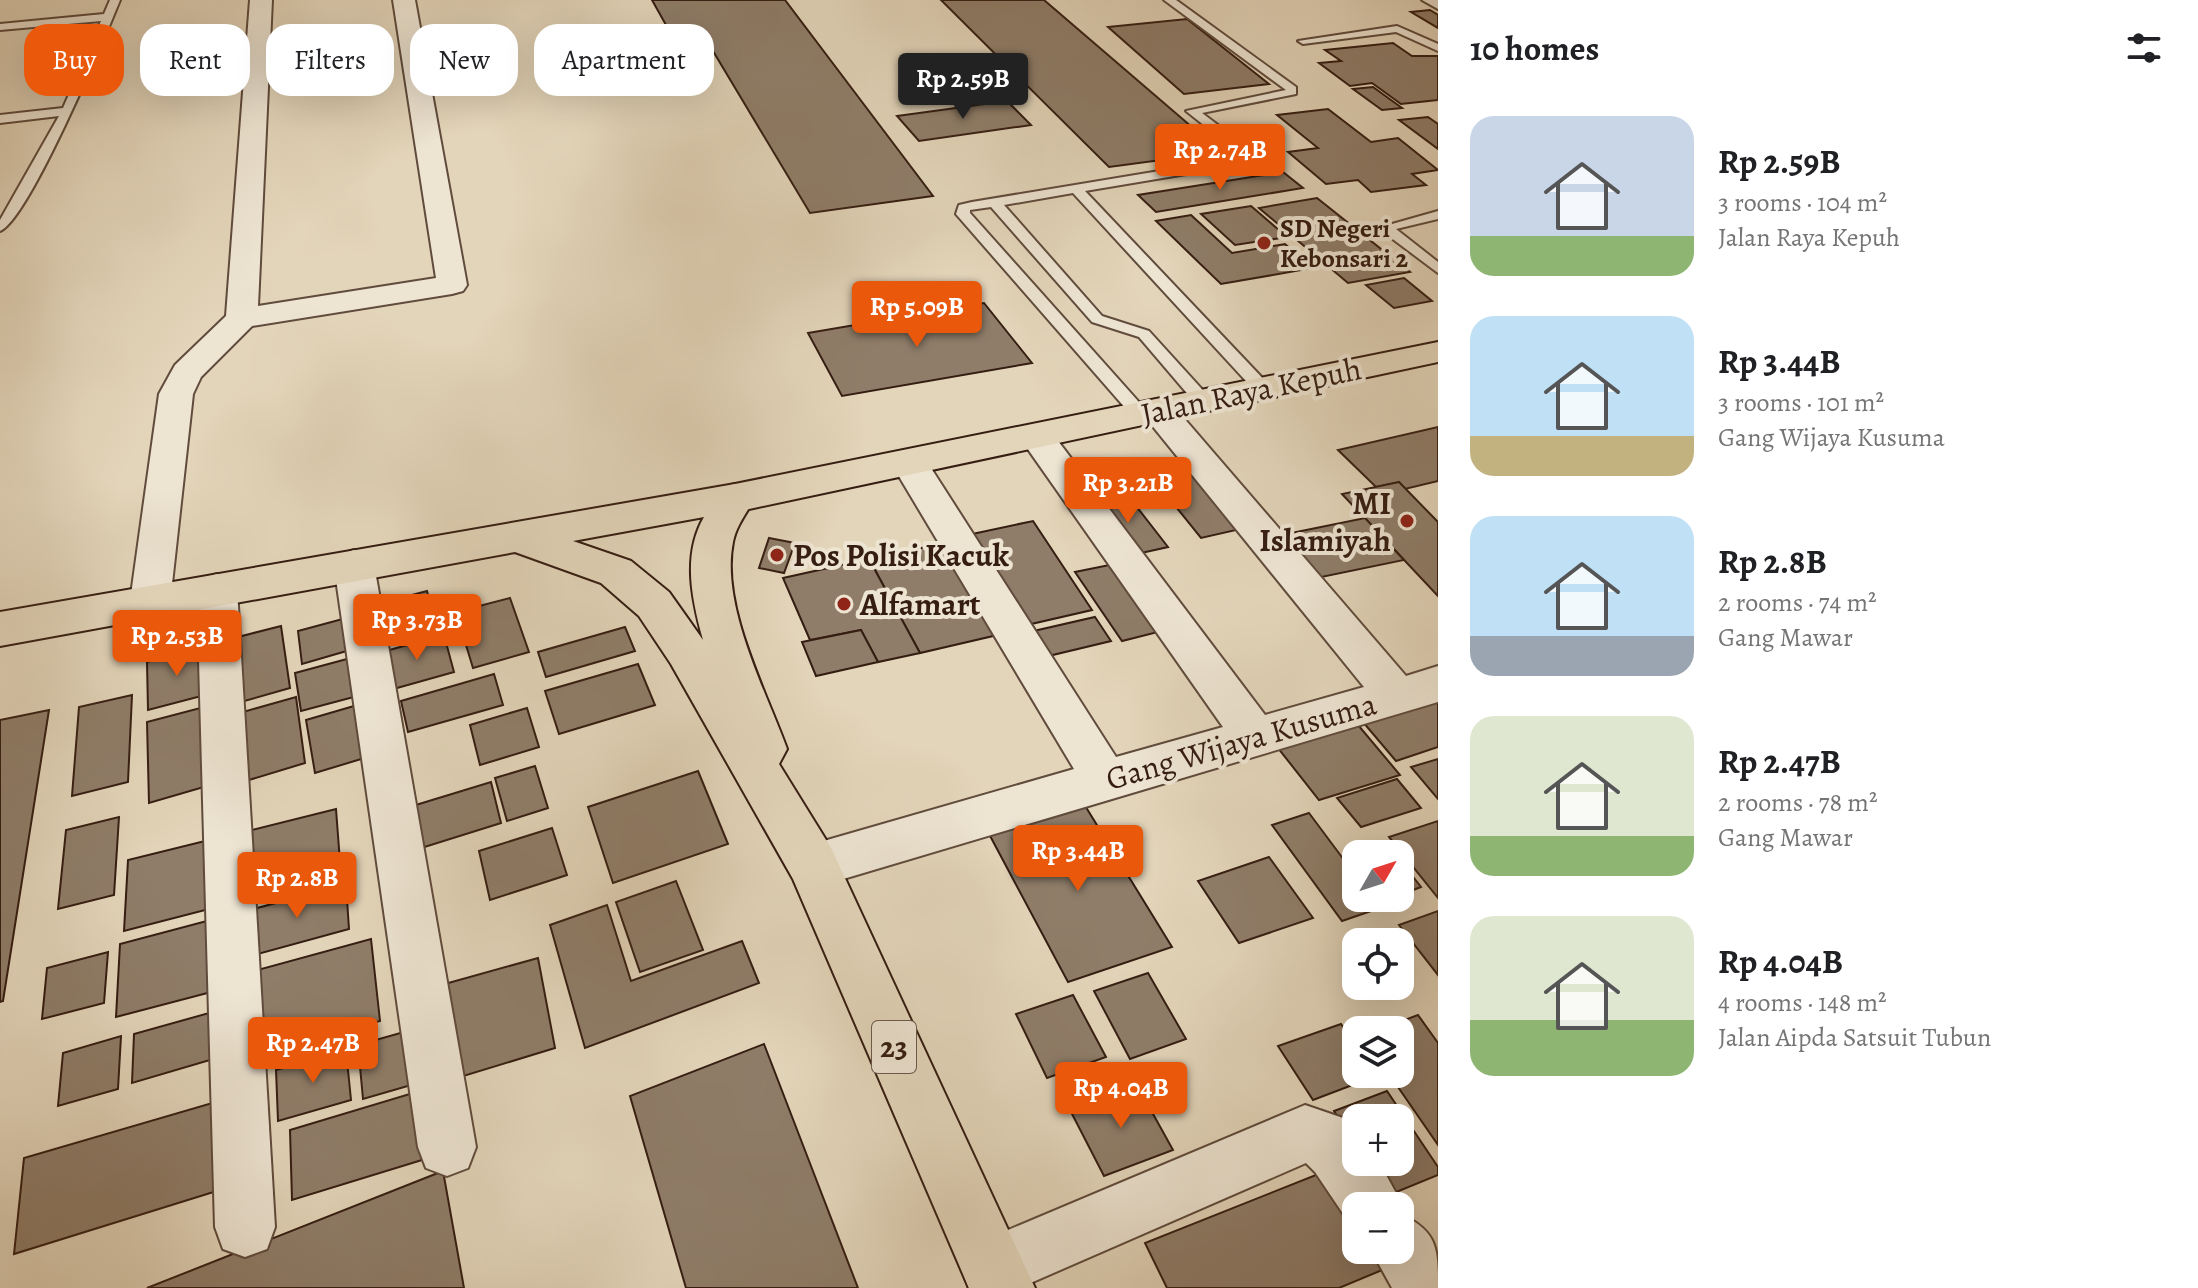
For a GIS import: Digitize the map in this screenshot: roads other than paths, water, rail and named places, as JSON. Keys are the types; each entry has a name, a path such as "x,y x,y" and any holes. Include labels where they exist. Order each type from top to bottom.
{"main road":[{"name":"Jalan Raya Kepuh","path":"735,498 1437,353"},
{"name":"23","path":"0,629 354,565 522,539 735,498"},
{"name":"23","path":"735,498 712,545 714,589 720,627 782,809"},
{"name":"23","path":"522,539 616,572 654,604 782,809 813,865 997,1278"}],"street":[{"path":"242,318 261,0"},
{"path":"150,602 176,394 187,372 242,318 452,285 404,0"},
{"path":"1149,412 1417,690"},
{"path":"1037,437 1256,737"},
{"path":"909,463 1105,779"},
{"path":"354,565 447,1147"},
{"path":"217,589 245,1227"},
{"name":"Gang Wijaya Kusuma","path":"813,865 1417,690"},
{"path":"997,1278 1305,1134 1323,1138 1336,1151 1364,1192"},
{"path":"1413,1264 1429,1288"}],"lane":[{"path":"0,227 11,217 47,144 68,111 115,0"},
{"path":"1149,412 963,214 964,208 994,202 1248,160 1251,156 1192,111 1293,92 1169,0"},
{"path":"0,27 107,17"},
{"path":"1303,41 1397,29 1438,48"},
{"path":"0,119 68,111"},
{"path":"1076,189 1263,389"},
{"path":"994,202 1097,319 1144,334 1203,401"},
{"path":"1436,266 1385,228 1438,215"}],"place":[{"name":"SD Negeri Kebonsari 2","path":"1264,243"},
{"name":"MI Islamiyah","path":"1407,521"},
{"name":"Pos Polisi Kacuk","path":"777,555"},
{"name":"Alfamart","path":"844,604"}]}
